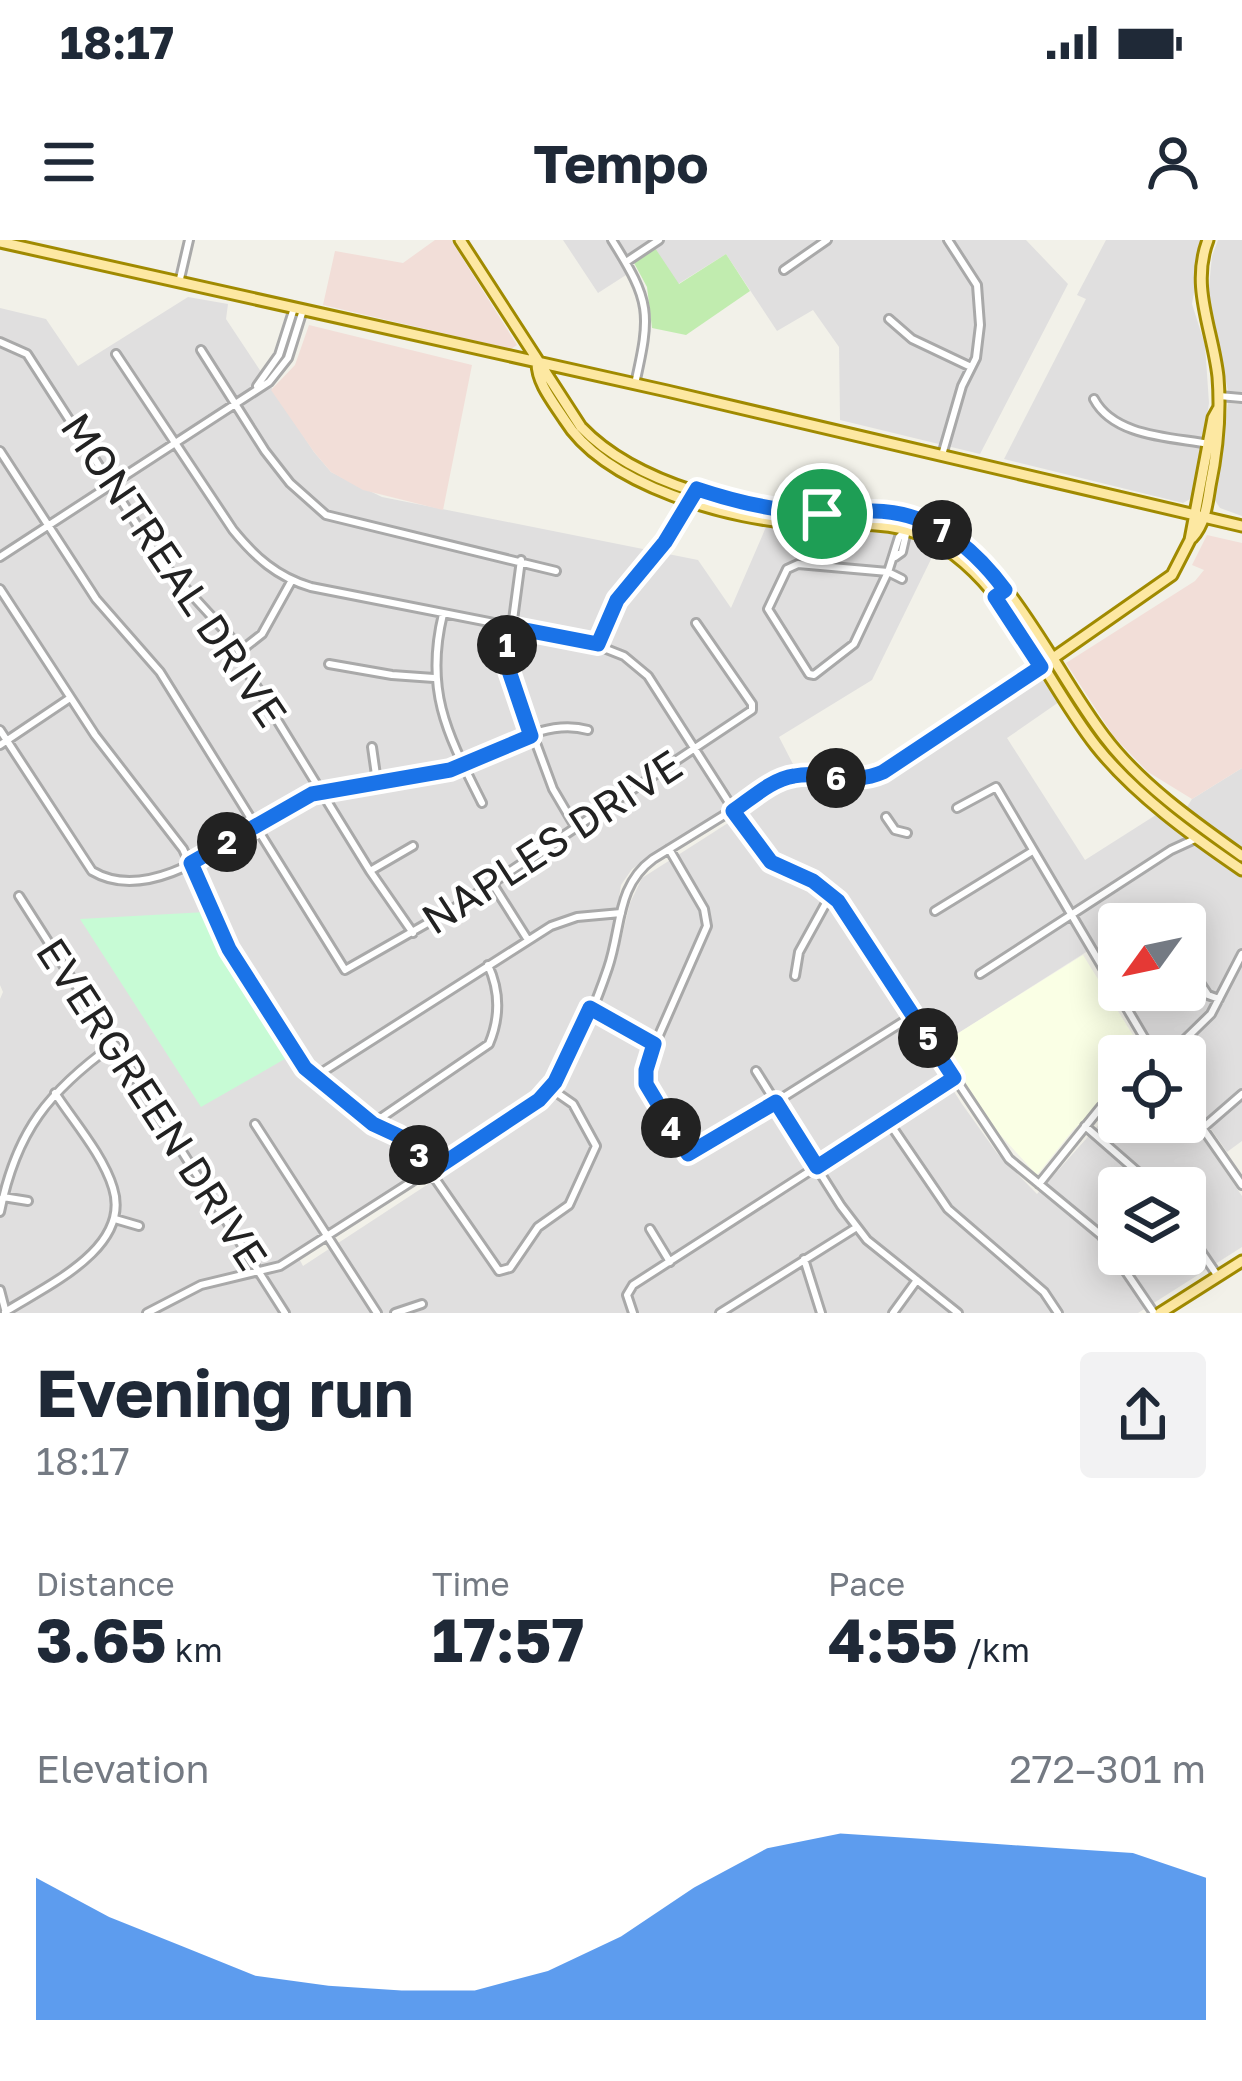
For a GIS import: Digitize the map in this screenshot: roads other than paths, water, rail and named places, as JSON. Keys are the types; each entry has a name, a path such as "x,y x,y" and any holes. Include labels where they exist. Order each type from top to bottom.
{"main road":[{"path":"460,240 537,363 537,375 586,448 634,480 760,507 822,514 875,511 909,517 953,536 987,566 1046,663 1116,760 1188,829 1242,871"},
{"path":"1046,663 1166,582 1200,516 1215,445 1213,418 1219,396 1212,339 1203,311 1201,275 1208,240"},
{"path":"0,242 1242,526"},
{"path":"694,494 736,515 907,530 962,559 1000,593"},
{"path":"907,530 909,517"},
{"path":"1116,760 1242,856"},
{"path":"1157,1313 1242,1262"}],"street":[{"path":"179,283 189,240"},
{"path":"612,240 642,292 646,310 646,340 635,384"},
{"path":"626,262 658,240"},
{"path":"784,270 827,240"},
{"path":"942,455 980,338 980,300 973,278 948,240"},
{"path":"0,557 255,389 279,356 298,309"},
{"path":"890,319 912,339 971,367"},
{"name":"MONTREAL DRIVE","path":"0,342 27,354 159,559 227,631 370,871 413,933"},
{"path":"201,350 290,482 326,515 556,571"},
{"path":"116,354 253,554 292,580 598,644 624,656 647,676 771,862 831,894 1009,1159 1100,1235 1157,1313"},
{"path":"1219,396 1242,398"},
{"path":"1094,399 1102,412 1122,425 1215,445"},
{"path":"0,451 96,599 160,673 255,826"},
{"path":"598,644 617,600 665,542 694,494"},
{"path":"902,579 888,572 803,564 787,569 768,609 808,674 817,674 850,649 888,572 895,557 899,537 907,530"},
{"path":"521,560 507,665 531,736 575,827"},
{"path":"239,652 262,634 292,580"},
{"path":"0,589 70,698 191,863 229,949 292,1051 315,1077 373,1124 399,1136 432,1171 500,1271 510,1268 538,1227 569,1205 596,1145 573,1104 550,1088"},
{"path":"443,614 434,678 463,765 482,803"},
{"name":"NAPLES DRIVE","path":"255,826 345,970 492,884 753,707 696,623"},
{"path":"147,1313 180,1292 260,1273 327,1238 520,1116 550,1088 590,1008 609,966 630,880 669,849 784,778 860,779 883,772 1046,663"},
{"path":"329,664 434,678"},
{"path":"3,743 70,698"},
{"path":"0,730 3,743 92,871 115,879 168,875 301,799 322,792 463,765 565,725 588,730"},
{"path":"372,747 377,782"},
{"path":"957,808 996,787 1142,1035"},
{"path":"886,817 892,827 907,833"},
{"path":"1171,850 1188,829"},
{"path":"980,974 1198,837"},
{"path":"370,871 413,846"},
{"path":"669,849 704,909 707,926 654,1044 646,1084 688,1154 913,1016"},
{"path":"935,911 1031,852"},
{"path":"492,884 528,940"},
{"path":"795,976 800,952 831,894"},
{"name":"EVERGREEN DRIVE","path":"19,896 285,1313"},
{"path":"315,1077 528,940 577,917 621,913"},
{"path":"1192,1035 1220,999 1242,953"},
{"path":"373,1124 489,1044 498,1001 488,965"},
{"path":"1206,992 1220,999"},
{"path":"590,1008 654,1044"},
{"path":"0,1211 22,1140 55,1093 114,1044"},
{"path":"756,1071 856,1227 958,1313"},
{"path":"633,1313 627,1291 954,1078"},
{"path":"0,1290 6,1312 98,1247 115,1219 113,1188 106,1173 55,1093"},
{"path":"1206,1126 1242,1094"},
{"path":"1037,1186 1098,1113"},
{"path":"888,1121 941,1200 1044,1292 1058,1313"},
{"path":"255,1124 377,1313"},
{"path":"1085,1126 1132,1167"},
{"path":"1206,1133 1242,1185"},
{"path":"3,1197 28,1201"},
{"path":"115,1219 139,1226"},
{"path":"720,1313 856,1227"},
{"path":"650,1228 670,1262"},
{"path":"1206,1258 1219,1277"},
{"path":"805,1259 820,1313"},
{"path":"893,1313 917,1280"},
{"path":"395,1313 422,1304"}]}
